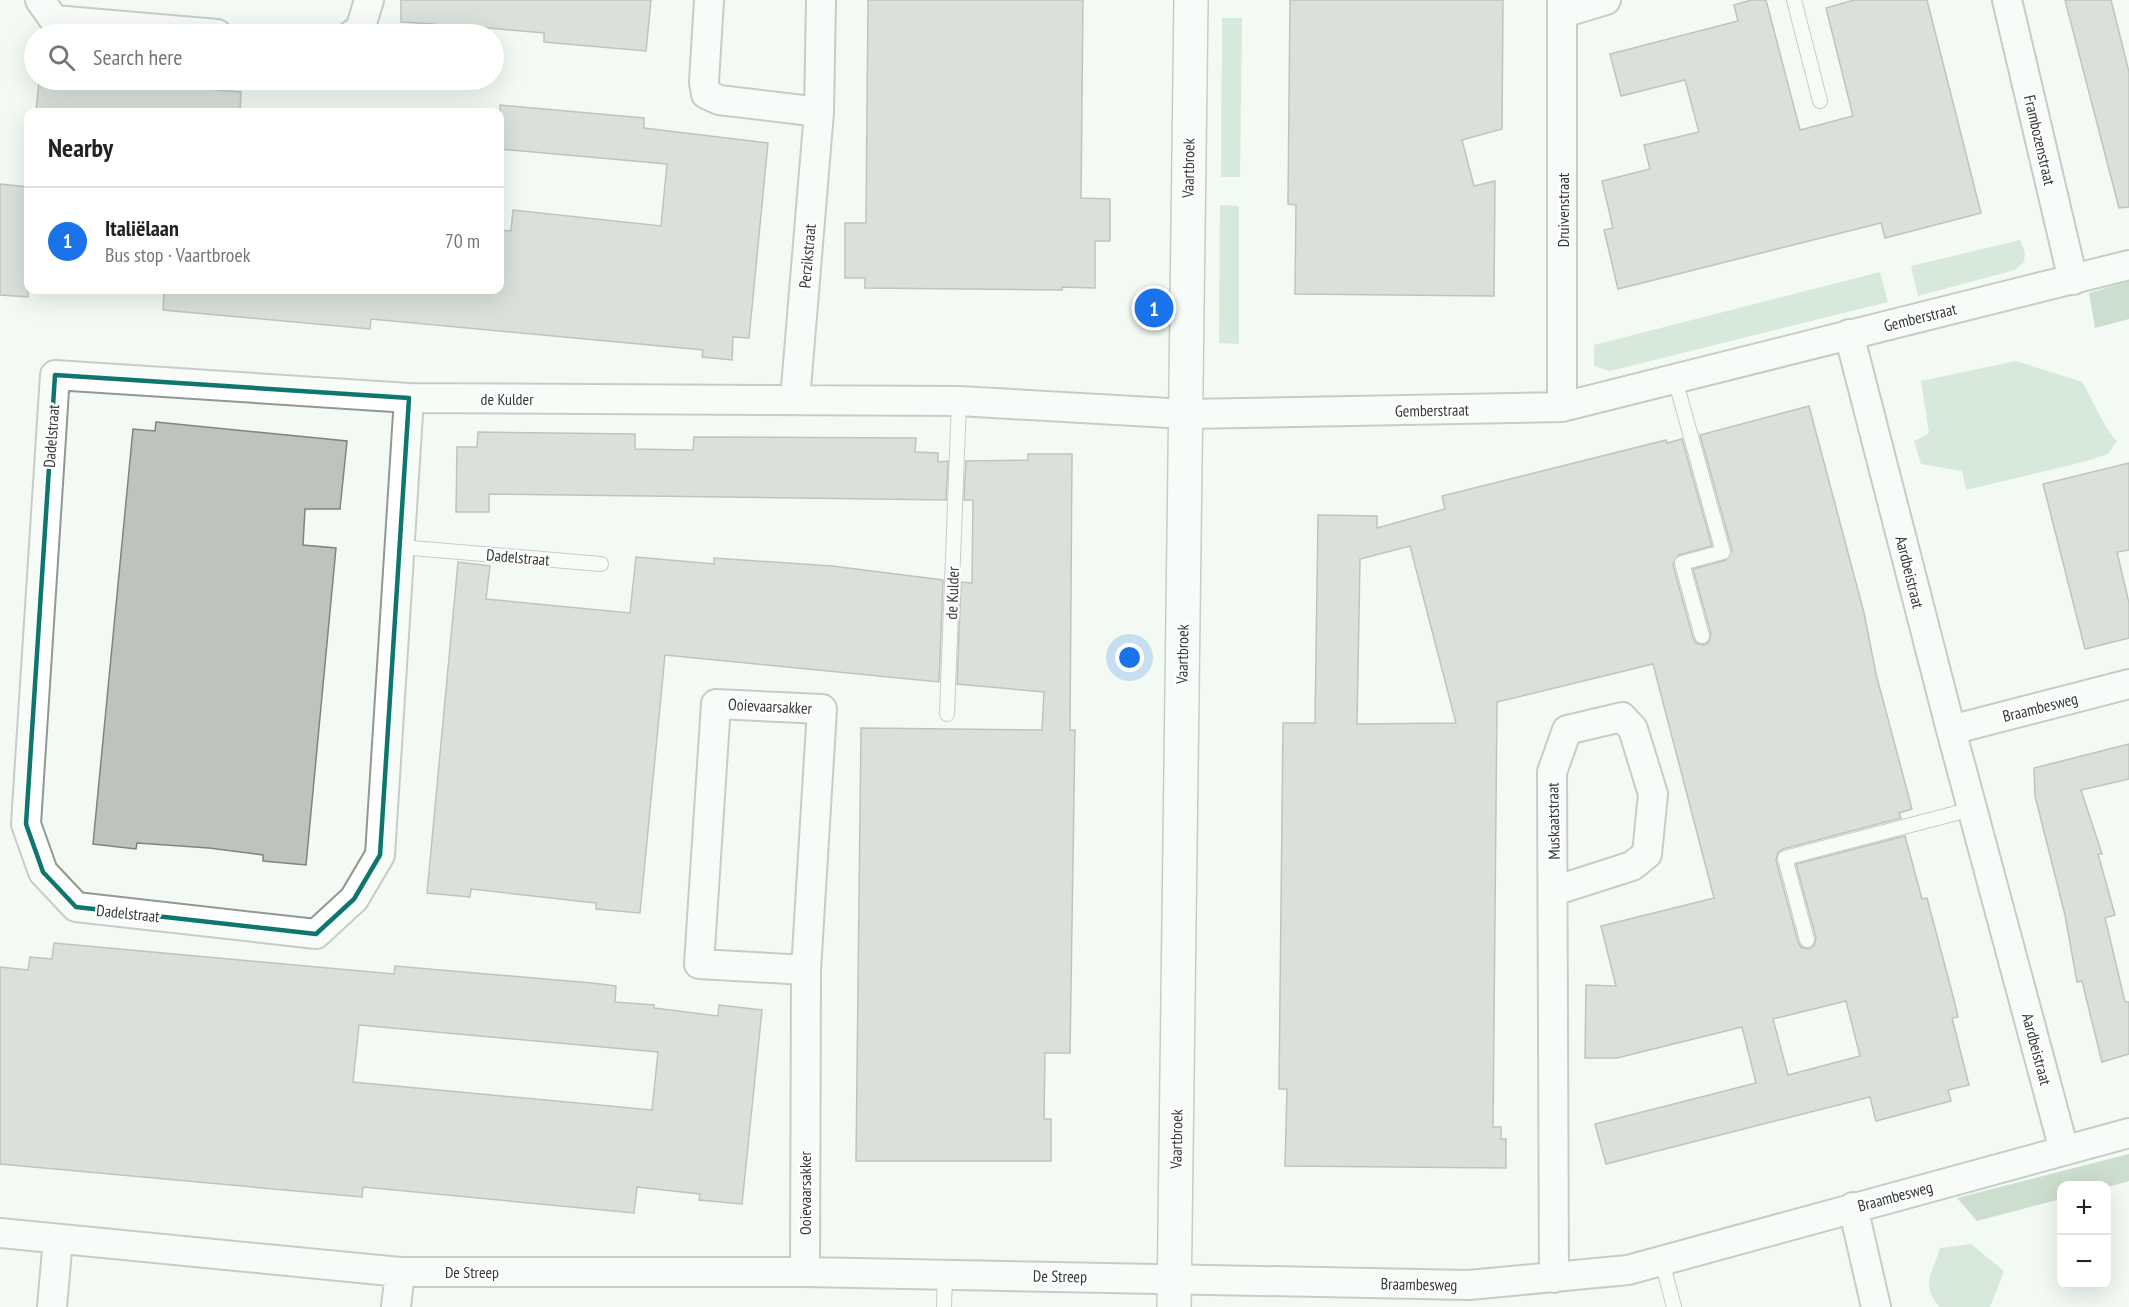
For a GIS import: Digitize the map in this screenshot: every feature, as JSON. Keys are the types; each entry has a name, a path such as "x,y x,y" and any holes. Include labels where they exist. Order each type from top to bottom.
{"street":[{"path":"40,0 54,20 101,24"},
{"path":"362,24 369,0"},
{"path":"709,0 704,82 706,94 719,100 819,111"},
{"name":"Perzikstraat","path":"795,400 819,111 821,0"},
{"name":"Vaartbroek","path":"1174,1293 1191,0"},
{"name":"Druivenstraat","path":"1562,407 1562,6 1606,0"},
{"name":"Frambozenstraat","path":"2007,0 2073,280"},
{"name":"Gemberstraat","path":"1185,414 1562,407 2129,265"},
{"name":"Aardbeistraat","path":"1849,334 1951,730 2064,1150"},
{"name":"de Kulder","path":"55,375 409,398 959,400 1185,414"},
{"name":"Dadelstraat","path":"55,375 26,824 42,872 76,907 316,934 354,899 380,855 409,398"},
{"name":"Braambesweg","path":"1951,730 2129,684"},
{"name":"Ooievaarsakker","path":"805,1272 806,970 822,709 716,704 699,964 806,970"},
{"name":"Muskaatstraat","path":"1554,891 1632,866 1647,854 1653,794 1633,729 1622,717 1566,730 1552,772 1554,1278"},
{"name":"Braambesweg","path":"1174,1293 1468,1285 1628,1270 2129,1133"},
{"path":"1853,1207 1876,1307"},
{"name":"De Streep","path":"0,1233 400,1272 805,1272 945,1275 1174,1293"},
{"path":"52,1307 58,1239"},
{"path":"396,1307 400,1272"}],"lane":[{"path":"1794,0 1820,101"},
{"path":"1675,378 1723,552 1682,563 1702,636"},
{"name":"de Kulder","path":"947,714 959,400"},
{"name":"Dadelstraat","path":"400,547 601,564"},
{"path":"1807,940 1785,858 1972,809"},
{"path":"1662,1261 1674,1307"},
{"path":"944,1307 945,1275"}],"highlighted area":[{"path":"55,375 409,398 380,855 354,899 316,934 76,907 43,872 26,824"}],"green space":[{"path":"1222,18 1242,18 1240,177 1221,177"},
{"path":"1220,205 1239,206 1239,344 1219,343"},
{"path":"2020,240 2025,252 2024,262 2015,270 1918,296 1911,266"},
{"path":"1880,272 1888,302 1610,371 1594,366 1594,345"},
{"path":"2129,281 2129,319 2095,328 2089,293"},
{"path":"2016,361 2082,382 2103,421 2117,441 2108,454 1966,490 1962,471 1921,464 1914,441 1929,433 1921,381"},
{"path":"2129,1154 2129,1181 2111,1186 2111,1181 2057,1181 2057,1200 1977,1221 1957,1198"},
{"path":"1971,1244 2004,1271 1990,1307 1940,1307 1930,1292 1929,1286 1931,1272 1940,1248"}],"building":[{"path":"401,0 651,0 646,51 544,42 544,33 504,29 504,24 401,22"},
{"path":"868,0 1083,0 1081,198 1110,199 1110,241 1095,241 1095,288 1062,287 1062,290 865,288 865,278 845,278 845,223 866,223"},
{"path":"1290,0 1503,0 1502,129 1462,140 1474,186 1495,181 1494,296 1295,294 1296,205 1288,204"},
{"path":"1751,0 1766,0 1800,130 1853,116 1826,8 1854,0 1927,0 1981,213 1885,238 1881,223 1618,289 1604,230 1613,228 1602,181 1650,169 1644,145 1699,132 1685,80 1621,96 1610,54 1738,21 1734,5"},
{"path":"2065,0 2111,0 2129,72 2129,207 2119,208"},
{"path":"38,90 241,92 240,108 36,108"},
{"path":"500,105 644,118 644,128 768,143 749,338 733,337 732,360 702,357 703,350 371,319 370,329 163,310 164,294 504,294 504,230 511,231 513,210 661,226 667,164 504,149 504,108 500,108"},
{"path":"0,184 24,187 24,294 28,294 28,297 0,295"},
{"path":"1809,406 1864,613 1876,674 1912,809 1899,813 1901,818 1783,849 1778,852 1776,860 1798,942 1801,947 1809,949 1814,946 1816,938 1796,864 1905,836 1922,899 1927,898 1953,996 1958,1017 1952,1018 1969,1085 1948,1090 1951,1101 1876,1121 1870,1097 1606,1164 1595,1124 1756,1083 1742,1027 1617,1058 1585,1058 1586,985 1616,986 1601,926 1714,898 1653,664 1497,702 1493,1127 1501,1127 1501,1139 1506,1139 1506,1168 1285,1166 1287,1089 1279,1089 1283,723 1315,723 1318,515 1377,516 1377,528 1445,509 1442,496 1666,440 1667,443 1682,439 1712,546 1679,555 1673,565 1693,638 1696,643 1704,645 1709,642 1711,634 1693,569 1726,560 1732,550 1700,435","holes":["1410,546 1456,723 1357,724 1360,559","1846,1001 1860,1056 1788,1075 1773,1019"]},
{"path":"156,422 347,441 340,509 305,509 303,545 336,548 306,865 263,861 263,855 209,848 137,843 136,849 93,844 133,429 155,431"},
{"path":"478,432 635,434 635,449 693,450 694,437 916,438 915,452 938,453 938,462 948,461 946,500 489,494 489,512 456,512 457,447 477,447"},
{"path":"1028,454 1072,454 1070,730 1075,730 1070,1053 1045,1053 1044,1119 1051,1119 1051,1161 856,1161 861,728 1042,730 1044,692 957,684 961,582 972,583 973,500 964,500 966,461 1028,460"},
{"path":"2129,463 2129,550 2117,552 2129,603 2129,638 2085,649 2043,484"},
{"path":"636,557 714,564 714,558 832,566 943,580 939,682 665,655 640,913 596,909 596,903 471,889 470,897 427,893 458,562 490,566 486,599 630,613"},
{"path":"2129,744 2129,779 2081,790 2102,854 2098,854 2115,915 2105,918 2125,1002 2129,1002 2129,1054 2102,1062 2082,981 2077,982 2065,915 2035,796 2034,768"},
{"path":"54,943 394,974 395,966 616,986 615,1002 654,1005 654,1008 718,1016 719,1005 762,1010 742,1204 699,1200 700,1194 637,1187 634,1213 363,1187 362,1197 0,1164 0,967 28,970 30,957 52,959","holes":["359,1025 658,1052 652,1110 353,1082"]}],"place":[{"name":"Italiëlaan","path":"1154,308"}]}
